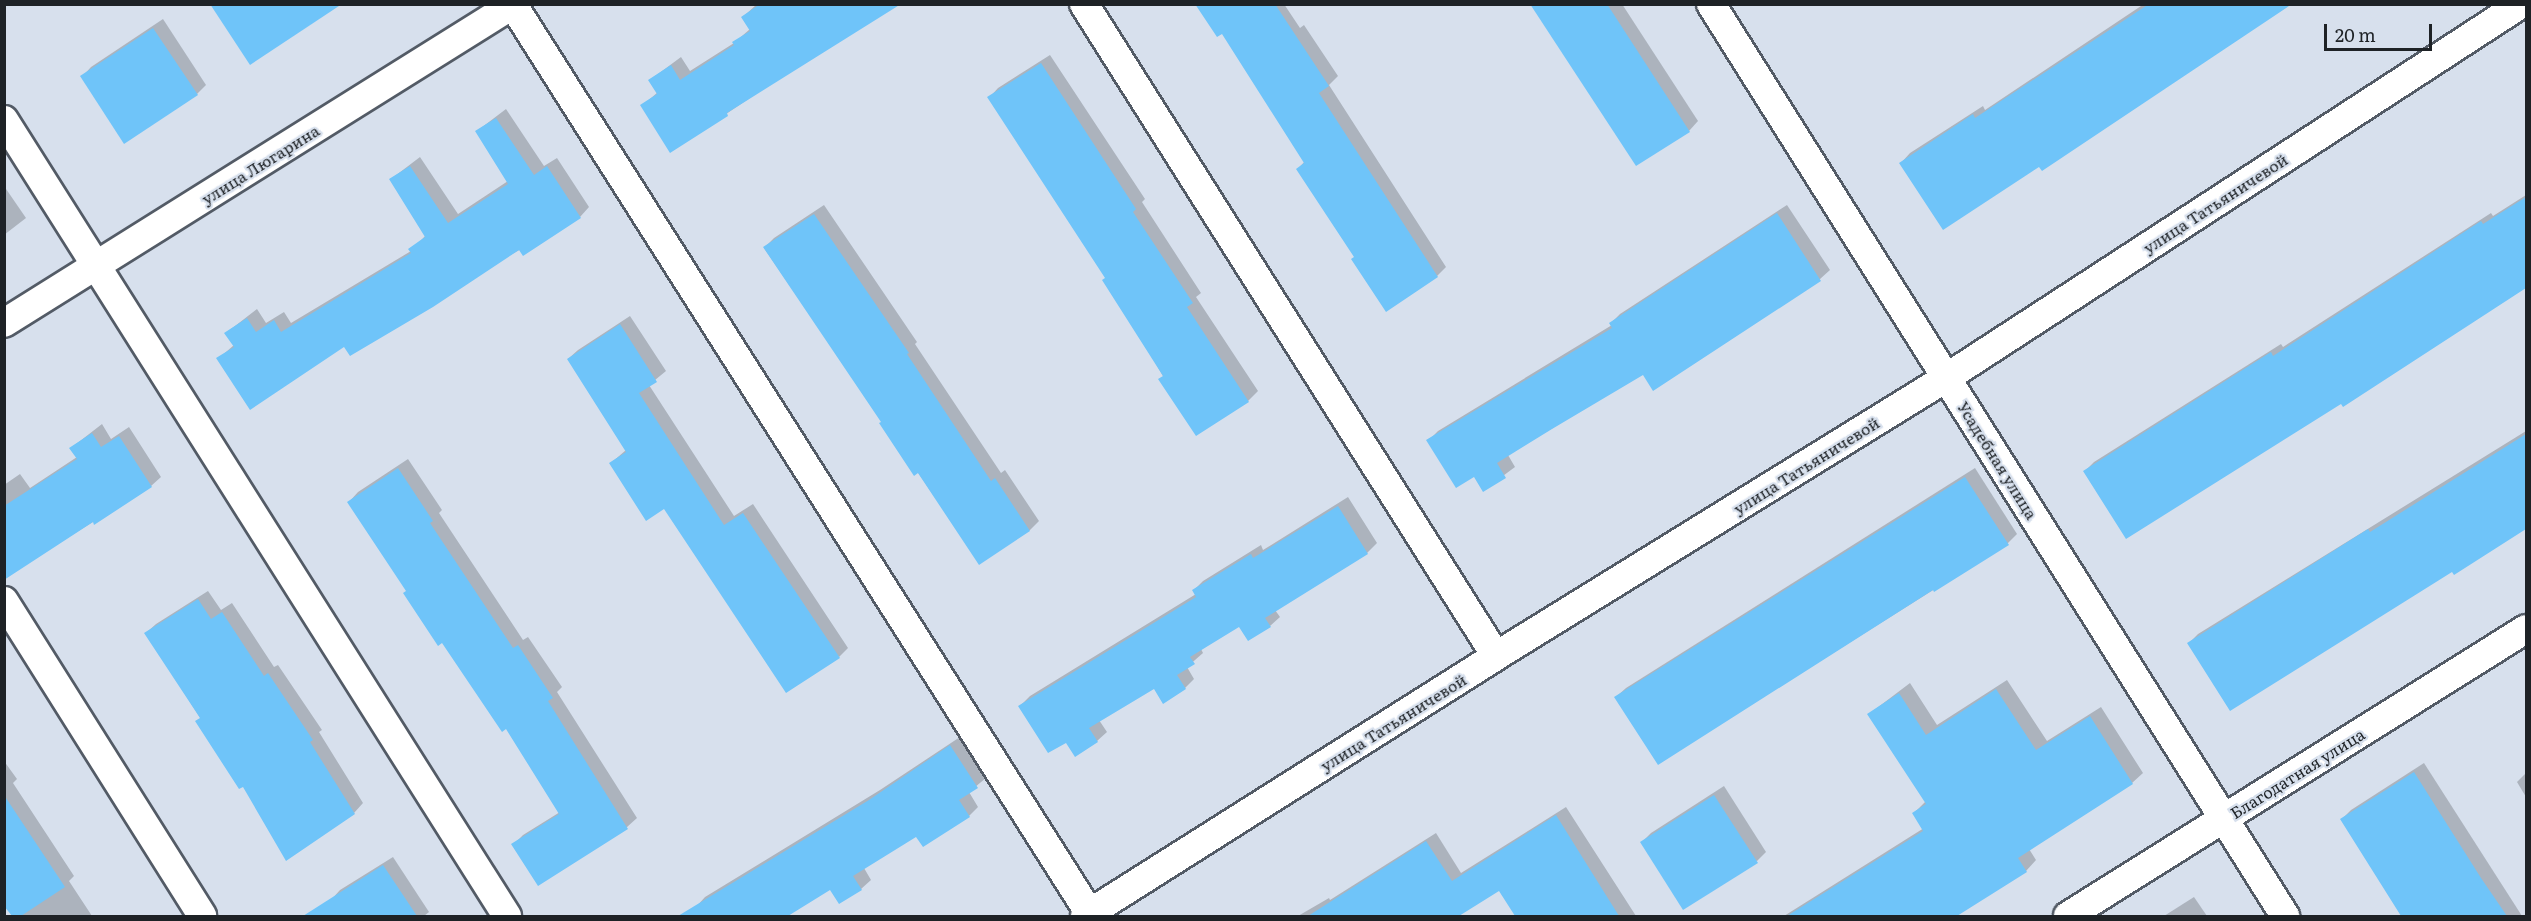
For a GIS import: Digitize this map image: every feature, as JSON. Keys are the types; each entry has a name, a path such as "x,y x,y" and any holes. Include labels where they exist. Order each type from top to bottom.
{"street":[{"path":"1084,4 1496,656"},
{"name":"Усадебная улица","path":"1711,4 2222,820 2285,916"},
{"name":"улица Татьяничевой","path":"1087,915 1496,656 1946,378 2521,4"},
{"path":"514,5 1087,915"},
{"name":"улица Люгарина","path":"4,323 514,5"},
{"path":"4,120 507,916"},
{"path":"4,602 202,916"},
{"name":"Благодатная улица","path":"2068,916 2526,629"}],"building":[{"path":"210,4 342,4 250,65"},
{"path":"760,4 901,4 727,113 728,116 670,153 640,105 657,94 648,80 671,65 680,80 734,45 732,42 750,31 741,17"},
{"path":"1195,4 1275,4 1329,86 1319,93 1438,277 1386,312 1351,259 1354,257 1296,169 1304,163 1222,34 1217,37"},
{"path":"1530,4 1607,4 1690,132 1636,166"},
{"path":"2149,4 2292,4 2042,171 2039,167 1943,230 1899,163 1973,114 1975,118"},
{"path":"153,28 198,95 124,144 80,76"},
{"path":"1041,63 1136,209 1133,212 1193,303 1187,307 1249,402 1196,436 1158,379 1163,376 1102,280 1105,278 987,97"},
{"path":"496,118 534,175 547,166 581,218 523,256 519,250 433,307 350,356 344,347 250,410 216,358 234,347 224,333 247,318 256,332 274,320 281,332 411,253 408,249 425,237 389,179 410,166 448,223 508,184 475,131"},
{"path":"2526,197 2526,288 2343,407 2341,404 2126,539 2083,471 2271,352 2273,356 2481,221 2483,224"},
{"path":"1777,213 1821,281 1653,391 1643,375 1497,463 1506,478 1483,492 1474,477 1456,488 1426,440 1612,328 1609,323"},
{"path":"814,214 909,353 907,354 991,481 995,478 1030,531 979,565 918,473 914,476 879,423 881,422 763,247"},
{"path":"620,324 657,382 639,393 724,525 743,513 840,658 786,693 664,509 646,521 609,463 626,452 567,359"},
{"path":"92,433 101,447 119,436 152,487 4,580 4,506 77,459 69,448"},
{"path":"2526,434 2526,529 2454,575 2452,572 2230,711 2187,643 2368,529 2370,532"},
{"path":"398,468 433,521 430,523 513,648 518,645 553,698 548,701 628,829 538,886 511,844 559,814 506,729 502,732 442,643 438,646 403,593 406,591 347,502"},
{"path":"1965,477 2009,545 1934,592 1933,590 1658,765 1614,697"},
{"path":"1338,506 1368,554 1265,618 1271,627 1248,641 1239,627 1190,657 1195,664 1177,675 1186,689 1163,704 1154,689 1089,728 1098,742 1075,757 1066,743 1048,753 1018,706 1196,597 1192,590 1251,554 1253,558"},
{"path":"198,599 211,619 222,612 264,676 268,673 313,740 310,742 355,814 286,861 243,787 239,789 195,721 200,718 144,633"},
{"path":"1996,689 2036,750 2090,716 2133,784 2018,858 2027,872 1957,916 1787,916 1923,831 1912,813 1926,804 1867,714 1899,693 1926,735"},
{"path":"950,745 978,788 959,800 970,817 923,847 916,837 853,876 862,890 839,904 830,890 788,916 678,916 869,800"},
{"path":"2414,772 2507,916 2401,916 2340,819"},
{"path":"4,795 65,887 21,916 12,916 4,906"},
{"path":"1714,795 1758,863 1683,910 1640,842"},
{"path":"1556,815 1619,916 1515,916 1499,891 1459,916 1308,916 1426,841 1452,881"},
{"path":"383,865 417,916 303,916"}]}
